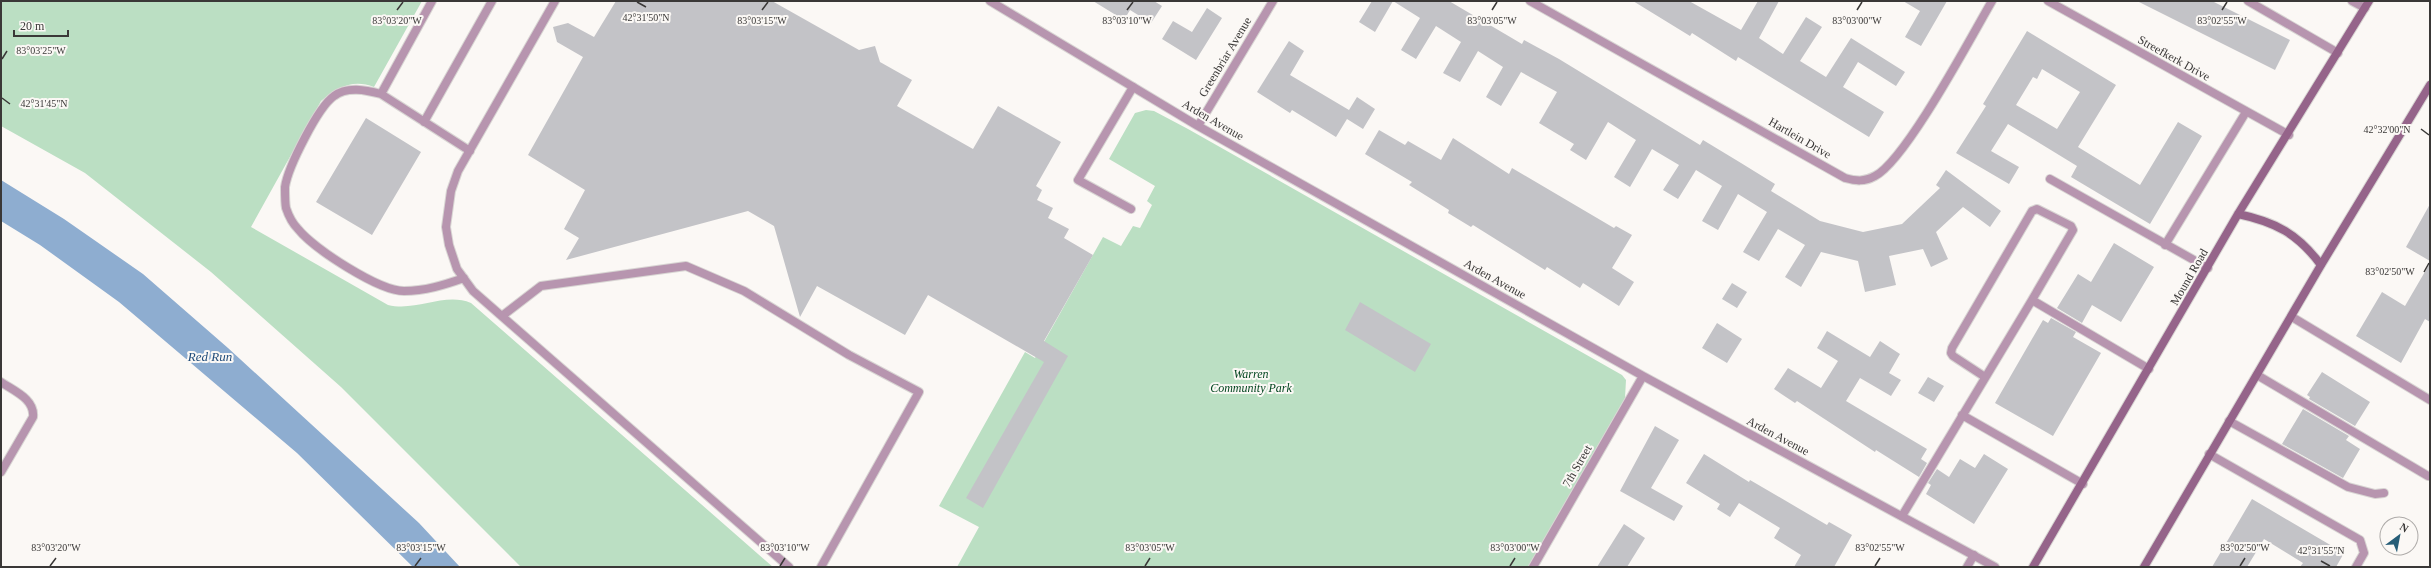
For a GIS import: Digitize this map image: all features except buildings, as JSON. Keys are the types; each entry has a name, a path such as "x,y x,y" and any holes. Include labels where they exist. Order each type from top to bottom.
{"main road":[{"name":"Mound Road","path":"2033,567 2238,214 2289,135 2367,5"},
{"path":"2144,567 2209,454 2292,317 2321,265 2430,85"},
{"path":"2238,214 2261,219 2286,230 2311,252 2321,265"}],"street":[{"path":"381,94 432,1"},
{"path":"424,122 492,1"},
{"path":"556,1 458,171 451,191 446,227 457,269 473,291 789,567"},
{"name":"Arden Avenue","path":"990,1 1198,126 1643,376 1995,567"},
{"name":"Greenbriar Avenue","path":"1198,126 1273,1"},
{"name":"Hartlein Drive","path":"1530,1 1845,178 1856,181 1876,176 1887,167 1900,150 1992,1"},
{"name":"Streefkerk Drive","path":"2048,1 2289,135"},
{"path":"2248,1 2338,53"},
{"path":"2352,1 2367,5"},
{"path":"1131,209 1078,180 1133,87"},
{"path":"464,278 424,290 403,291 376,283 339,262 307,238 297,228 286,208 285,187 295,160 325,105 334,96 346,90 364,90 381,94 470,151"},
{"path":"2165,245 2246,112"},
{"path":"2050,179 2208,268"},
{"path":"1902,516 2073,230 2071,226 2037,209 2032,211 1952,348 1951,353 1953,356 1985,377"},
{"path":"502,316 541,286 686,266 744,291 849,355 919,392 821,567"},
{"path":"2032,300 2149,369"},
{"path":"2292,317 2430,400"},
{"path":"2257,375 2428,476"},
{"name":"7th Street","path":"1532,567 1643,376"},
{"path":"1,382 29,401 34,409 33,417 1,472"},
{"path":"1962,415 2082,484"},
{"path":"2229,421 2348,487 2375,494 2384,493"},
{"path":"2209,454 2360,540 2364,553 2356,567"},
{"path":"1966,567 1974,555"}],"green space":[{"path":"1,1 422,1 374,87 352,84 340,88 321,101 251,227 388,305 409,306 451,300 461,300 471,303 773,567 521,567 341,387 211,272 85,173 1,126"},
{"name":"Warren Community Park","path":"1146,110 1154,111 1188,129 1622,375 1626,380 1625,398 1528,567 957,567 979,527 939,506 1025,352 1035,358 1103,237 1121,246 1133,226 1140,228 1152,205 1147,201 1155,186 1109,159 1135,113"}],"water":[{"name":"Red Run","path":"1,180 64,219 143,274 228,348 419,523 460,567 413,567 297,453 119,302 40,245 1,221"}]}
